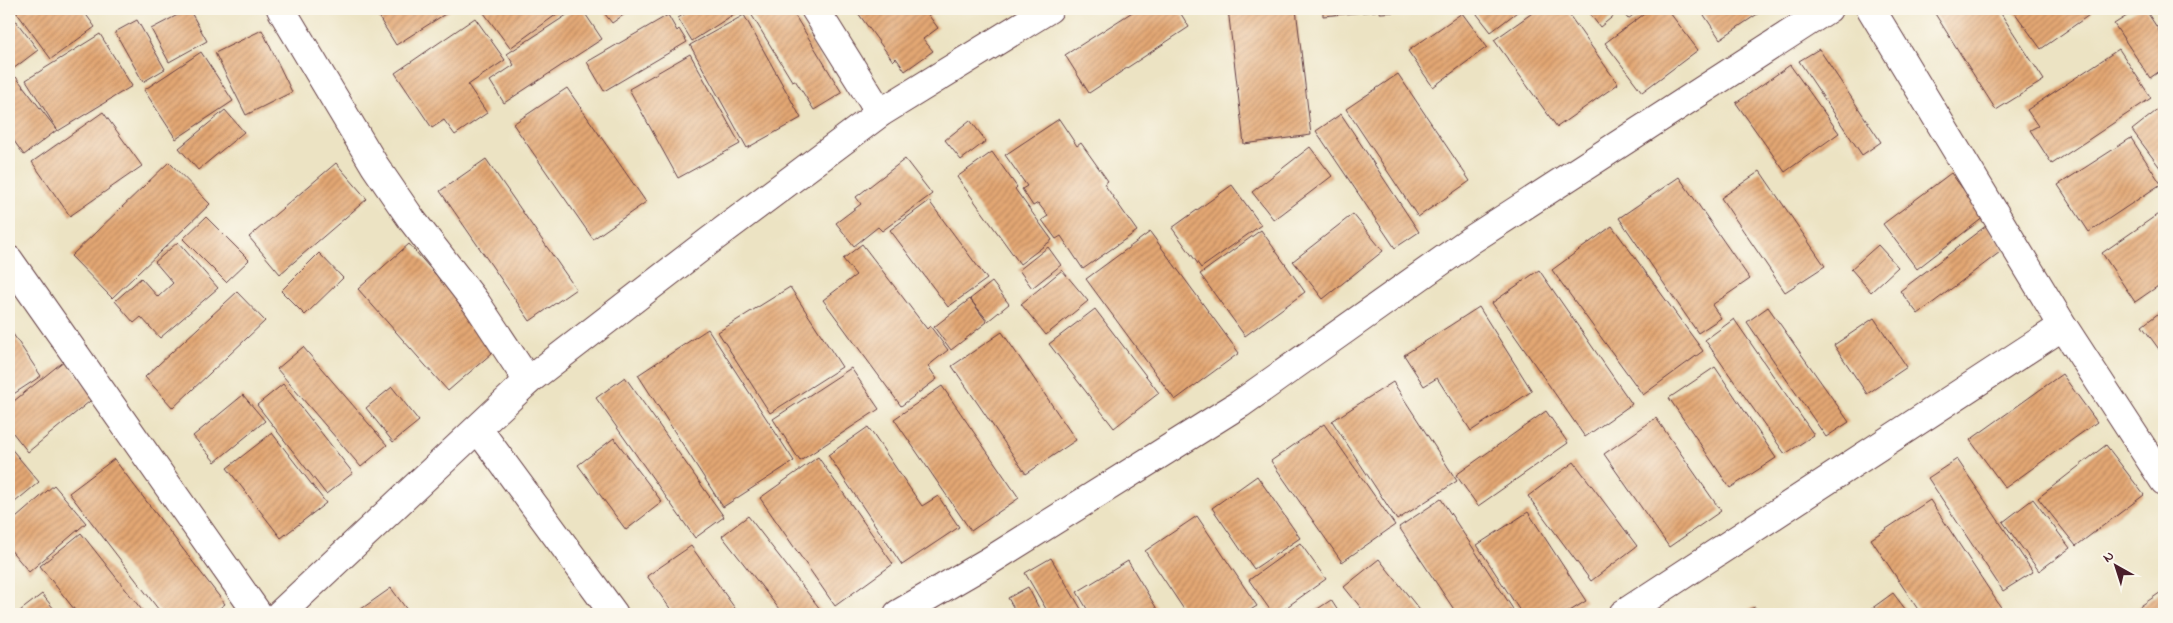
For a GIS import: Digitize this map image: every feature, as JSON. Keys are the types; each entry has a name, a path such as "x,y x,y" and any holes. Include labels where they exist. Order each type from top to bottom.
{"street":[{"path":"281,9 375,166 412,220 477,304 528,381"},
{"path":"816,9 880,113"},
{"path":"280,614 528,381 708,242 880,113 1049,9"},
{"path":"898,614 991,560 1240,404 1471,240 1828,9"},
{"path":"1871,9 2063,326 2164,481"},
{"path":"9,260 258,614"},
{"path":"1623,614 2063,326"},
{"path":"478,429 614,614"}],"building":[{"path":"14,9 82,9 95,27 51,59"},
{"path":"189,9 207,41 169,62 151,29"},
{"path":"389,9 453,9 396,45 378,16"},
{"path":"481,9 564,9 510,48"},
{"path":"576,9 582,9 602,39 504,103 490,81 514,65 507,54"},
{"path":"601,9 632,9 612,23"},
{"path":"693,9 742,9 692,41 678,18"},
{"path":"748,9 791,9 842,93 814,110 795,80 792,81"},
{"path":"855,9 924,9 938,28 923,39 933,51 905,71 896,58 893,61"},
{"path":"1137,9 1178,9 1189,27 1089,93 1065,55"},
{"path":"1228,9 1296,9 1311,135 1244,144"},
{"path":"1323,9 1376,9 1376,11 1323,16"},
{"path":"1380,9 1415,9 1415,11 1380,13"},
{"path":"1473,9 1521,9 1491,32"},
{"path":"1538,9 1565,9 1618,84 1557,127 1494,40"},
{"path":"1586,9 1641,9 1628,19 1621,10 1600,27"},
{"path":"1651,9 1667,9 1698,50 1642,92 1605,43"},
{"path":"1700,9 1765,9 1720,39"},
{"path":"1932,9 1998,9 2044,80 1996,110"},
{"path":"2012,9 2089,9 2092,13 2041,49"},
{"path":"2138,9 2145,9 2164,38 2164,68 2150,78 2114,24"},
{"path":"9,12 38,50 9,72"},
{"path":"1462,13 1487,47 1433,87 1408,51"},
{"path":"668,15 677,31 679,29 687,42 604,91 587,62"},
{"path":"744,15 801,118 747,148 690,45"},
{"path":"475,18 505,60 468,85 487,113 455,135 444,120 432,128 395,73"},
{"path":"137,20 165,69 143,82 115,32"},
{"path":"262,30 292,92 246,115 215,53"},
{"path":"100,34 132,86 58,131 26,80"},
{"path":"1819,49 1881,142 1862,155 1799,61"},
{"path":"2119,49 2151,98 2052,164 2030,130 2038,126 2027,110"},
{"path":"201,52 233,101 176,139 144,90"},
{"path":"690,54 740,144 678,178 629,89"},
{"path":"1790,65 1839,133 1785,172 1736,103"},
{"path":"1398,74 1470,181 1418,217 1346,109"},
{"path":"16,77 57,130 24,155 9,134 9,82"},
{"path":"567,88 646,202 593,239 513,124"},
{"path":"2160,108 2164,114 2164,173 2132,130"},
{"path":"225,110 244,132 198,170 179,148"},
{"path":"103,112 142,166 70,216 32,162"},
{"path":"1341,114 1419,232 1395,248 1316,131"},
{"path":"1059,119 1077,146 1081,143 1108,181 1104,184 1137,231 1083,269 1061,236 1056,239 1042,220 1048,216 1038,203 1033,206 1022,189 1027,186 1005,155"},
{"path":"970,120 986,141 961,160 945,140"},
{"path":"2131,138 2161,184 2089,232 2058,185"},
{"path":"1310,147 1332,176 1274,220 1252,192"},
{"path":"992,152 1017,187 1015,189 1052,240 1020,264 957,177"},
{"path":"486,159 576,289 530,321 440,191"},
{"path":"905,159 932,194 882,231 878,227 854,246 836,223 861,204 856,197"},
{"path":"169,162 210,204 112,298 71,256"},
{"path":"336,163 367,199 280,274 249,237"},
{"path":"1760,171 1825,266 1785,292 1721,198"},
{"path":"1951,173 1984,217 1917,269 1883,224"},
{"path":"1679,177 1750,279 1712,305 1721,318 1698,333 1619,218"},
{"path":"1232,185 1261,225 1201,268 1172,228"},
{"path":"929,201 987,279 948,307 890,230"},
{"path":"2164,210 2164,282 2135,302 2102,253"},
{"path":"1353,214 1383,251 1323,299 1293,261"},
{"path":"206,217 249,260 226,282 183,239"},
{"path":"1987,225 2004,249 1918,314 1900,291"},
{"path":"1612,226 1703,351 1643,395 1552,270"},
{"path":"1261,230 1305,292 1245,336 1200,274"},
{"path":"1150,232 1239,353 1175,400 1086,279"},
{"path":"178,242 218,288 160,338 141,317 134,323 115,301 141,278 158,297 173,283 155,262"},
{"path":"409,244 499,347 448,391 358,289"},
{"path":"862,244 927,329 930,326 948,350 928,366 937,379 901,406 823,300 856,275 843,259"},
{"path":"1878,245 1898,267 1871,292 1851,269"},
{"path":"1048,247 1061,265 1032,288 1019,270"},
{"path":"319,253 343,278 305,315 281,291"},
{"path":"1062,270 1088,301 1046,335 1021,304"},
{"path":"1539,270 1632,404 1585,437 1492,303"},
{"path":"992,282 1009,304 988,321 970,299"},
{"path":"790,287 842,367 770,413 718,332"},
{"path":"237,292 265,321 173,408 145,377"},
{"path":"970,299 987,322 951,350 934,327"},
{"path":"1479,307 1532,391 1471,431 1437,378 1424,386 1404,355"},
{"path":"1768,307 1849,422 1826,437 1747,322"},
{"path":"1095,309 1159,393 1114,428 1049,344"},
{"path":"2164,309 2164,356 2142,326"},
{"path":"1874,318 1907,367 1867,394 1834,345"},
{"path":"1734,319 1814,435 1785,454 1705,340"},
{"path":"9,328 41,376 9,397"},
{"path":"708,329 794,461 723,507 638,375"},
{"path":"1002,332 1076,440 1026,474 952,366"},
{"path":"303,347 387,445 361,467 277,369"},
{"path":"65,360 95,397 28,452 9,428 9,405"},
{"path":"1715,367 1776,458 1730,488 1669,398"},
{"path":"851,368 879,409 800,461 773,419"},
{"path":"2062,374 2097,422 2005,488 1970,440"},
{"path":"625,377 724,517 695,538 596,398"},
{"path":"1393,382 1457,481 1397,520 1332,421"},
{"path":"283,384 353,473 326,494 257,405"},
{"path":"942,386 1019,498 971,531 894,419"},
{"path":"392,387 419,421 393,442 366,408"},
{"path":"243,395 265,421 215,462 193,436"},
{"path":"1546,411 1568,443 1478,506 1456,475"},
{"path":"1656,418 1721,511 1669,547 1604,454"},
{"path":"1324,424 1395,525 1342,562 1271,461"},
{"path":"868,427 922,506 938,496 959,527 902,565 828,455"},
{"path":"272,433 326,503 281,538 227,468"},
{"path":"614,438 662,502 626,530 578,465"},
{"path":"2106,445 2144,495 2076,546 2038,498"},
{"path":"9,446 39,482 9,507"},
{"path":"818,457 893,564 835,606 760,498"},
{"path":"114,459 225,604 212,614 162,614 69,493"},
{"path":"1957,459 2033,572 2003,591 1928,478"},
{"path":"1574,462 1637,546 1591,581 1528,496"},
{"path":"1257,476 1300,538 1254,569 1212,508"},
{"path":"54,485 86,523 29,572 9,548 9,524"},
{"path":"1441,499 1513,609 1505,614 1457,614 1399,527"},
{"path":"2033,499 2070,548 2039,571 2003,522"},
{"path":"1930,500 2002,609 1994,614 1921,614 1871,539"},
{"path":"1528,512 1586,601 1565,614 1522,614 1477,545"},
{"path":"748,516 824,614 783,614 722,536"},
{"path":"1197,516 1257,606 1244,614 1187,614 1145,551"},
{"path":"81,533 145,614 78,614 40,566"},
{"path":"1300,543 1326,579 1277,614 1273,614 1249,580"},
{"path":"691,546 739,614 674,614 647,576"},
{"path":"1051,558 1084,614 1049,614 1025,573"},
{"path":"1379,559 1423,614 1366,614 1344,587"},
{"path":"1128,561 1160,614 1090,614 1077,592"},
{"path":"1028,587 1042,614 1017,614 1008,598"},
{"path":"391,588 410,614 354,614"},
{"path":"2164,590 2164,614 2129,614"},
{"path":"1893,593 1909,614 1864,614"},
{"path":"42,594 58,614 16,614"},
{"path":"1331,600 1340,614 1310,614"},
{"path":"1755,607 1758,614 1738,614"}]}
